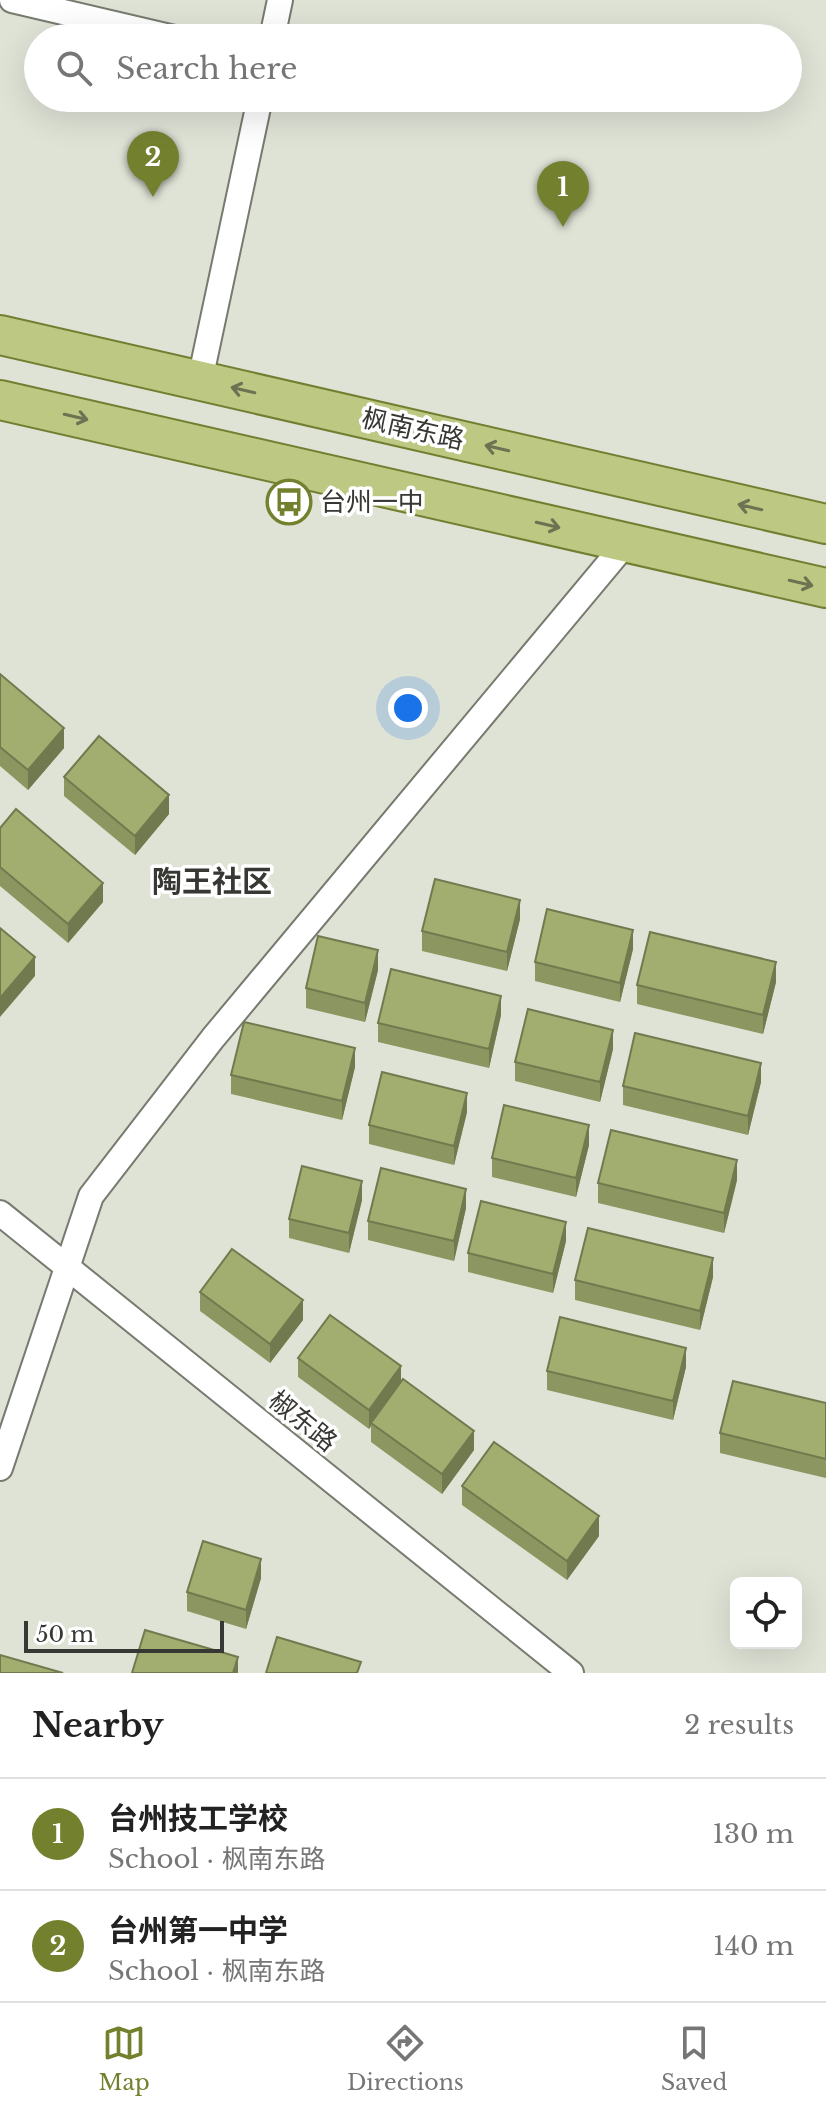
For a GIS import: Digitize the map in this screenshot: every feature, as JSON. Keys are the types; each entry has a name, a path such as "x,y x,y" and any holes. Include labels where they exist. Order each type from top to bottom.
{"main road":[{"name":"枫南东路","path":"0,335 826,524"},
{"path":"0,400 826,588"}],"street":[{"path":"12,0 114,24"},
{"path":"275,24 280,0"},
{"path":"200,380 257,112"},
{"path":"0,1468 91,1196 213,1038 626,543"},
{"name":"椒东路","path":"0,1213 571,1673"}],"building":[{"path":"0,674 64,728 28,770 0,747"},
{"path":"99,736 169,795 135,836 64,777"},
{"path":"16,809 103,883 68,924 0,867 0,828"},
{"path":"435,879 520,900 507,952 422,931"},
{"path":"547,909 633,930 620,983 535,962"},
{"path":"0,928 35,957 0,998"},
{"path":"650,932 776,962 763,1015 637,985"},
{"path":"318,936 378,950 365,1003 306,988"},
{"path":"391,969 501,996 489,1049 378,1023"},
{"path":"528,1009 613,1030 600,1082 515,1062"},
{"path":"244,1022 355,1048 342,1101 231,1075"},
{"path":"635,1033 761,1063 748,1116 623,1086"},
{"path":"382,1072 467,1093 454,1146 369,1125"},
{"path":"504,1105 589,1125 576,1178 492,1158"},
{"path":"611,1130 737,1160 724,1213 598,1183"},
{"path":"302,1166 362,1181 349,1233 289,1219"},
{"path":"381,1168 466,1189 454,1241 368,1221"},
{"path":"481,1201 566,1222 553,1274 468,1253"},
{"path":"588,1228 713,1258 700,1311 575,1280"},
{"path":"232,1249 303,1300 270,1344 200,1292"},
{"path":"330,1315 401,1366 369,1410 298,1358"},
{"path":"560,1317 686,1348 673,1401 547,1371"},
{"path":"403,1379 474,1431 442,1474 371,1423"},
{"path":"733,1381 826,1403 826,1459 720,1433"},
{"path":"494,1442 599,1516 567,1561 462,1486"},
{"path":"203,1541 261,1559 246,1610 187,1592"},
{"path":"145,1630 238,1657 233,1673 132,1673"},
{"path":"277,1637 361,1662 357,1673 266,1673"},
{"path":"0,1655 63,1673 0,1673"}],"place":[{"name":"台州第一中学","path":"153,197"},
{"name":"台州技工学校","path":"563,227"},
{"name":"台州一中","path":"289,502"}],"district":[{"name":"陶王社区","path":"212,882"}]}
